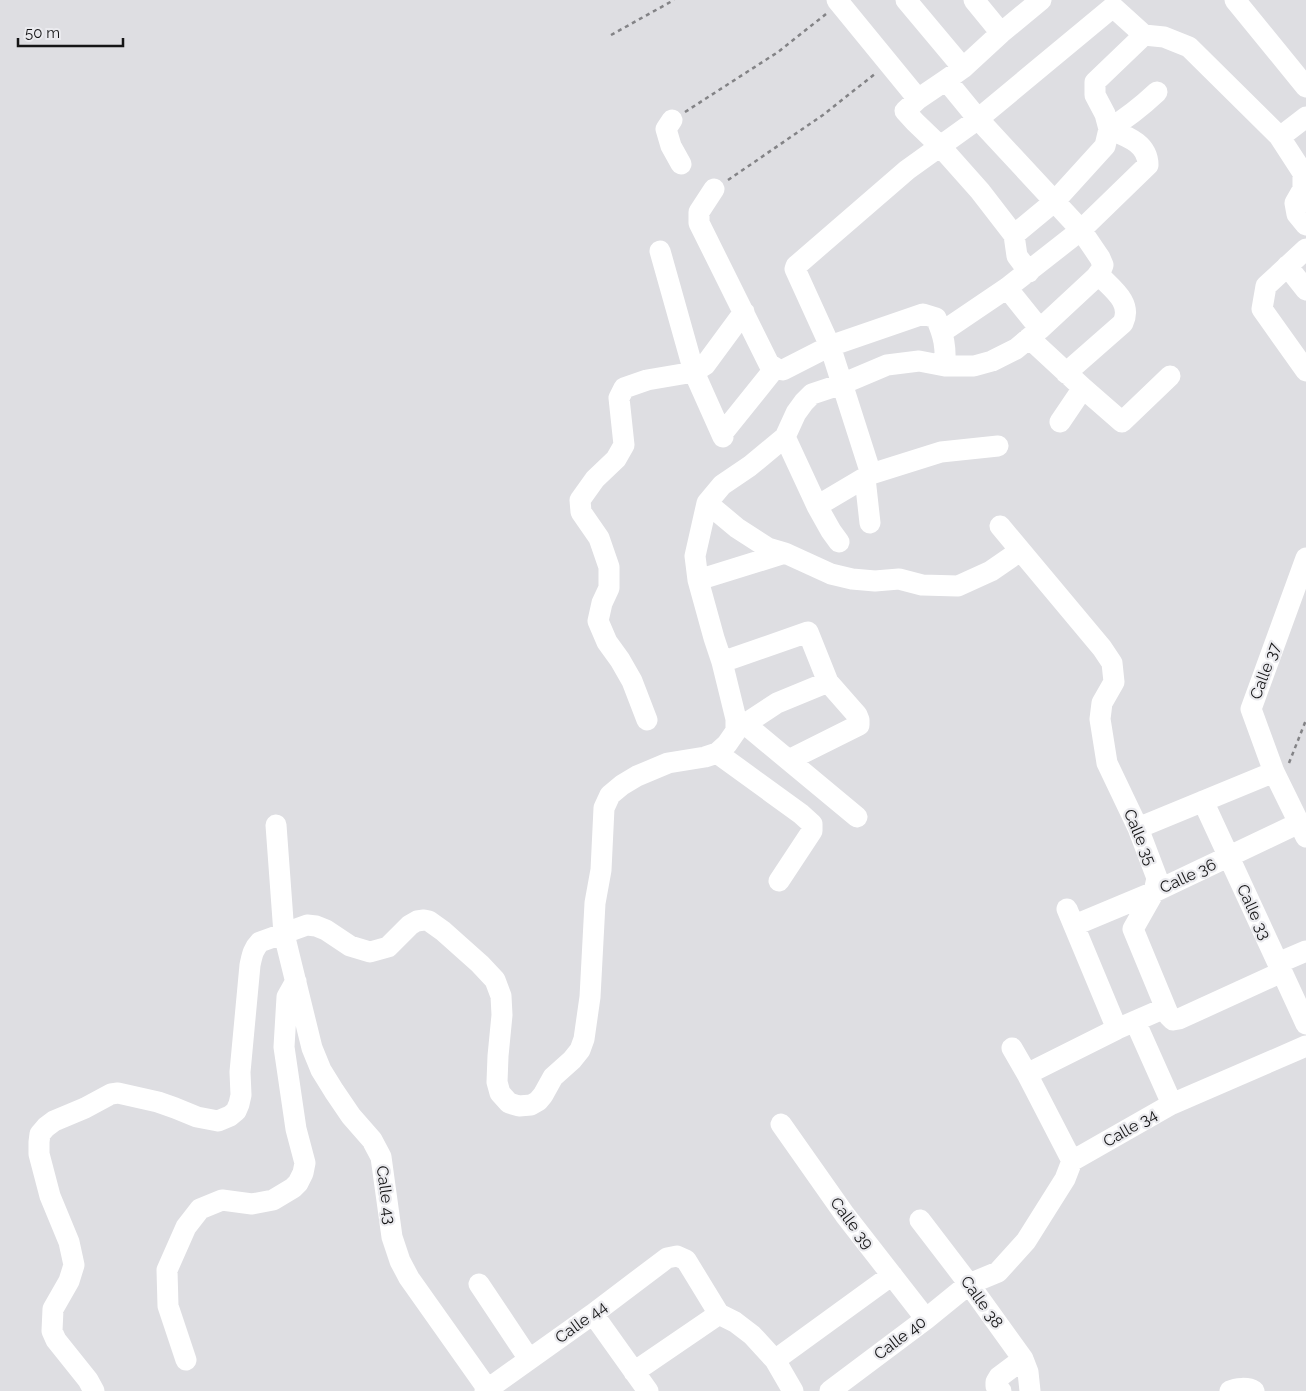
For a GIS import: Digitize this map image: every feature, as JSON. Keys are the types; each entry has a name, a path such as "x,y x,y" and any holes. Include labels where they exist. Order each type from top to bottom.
{"street":[{"path":"857,817 740,721 698,580 695,556 707,503 722,485 750,466 785,437 796,413 812,394 887,365 919,361 945,366 974,366 992,360 1016,349 1035,334 1098,274 1103,265 1081,230 978,119 955,74 906,0"},
{"path":"974,0 1001,33"},
{"path":"1029,272 1017,256 1014,235 980,191 940,146 905,111 918,98 955,74 1041,0"},
{"path":"1236,0 1304,82"},
{"path":"838,2 918,98"},
{"path":"870,523 868,476 842,384 830,346 795,269 796,266 907,170 978,119 1113,7 1144,34 1164,37 1189,48 1280,137 1303,173 1303,189 1295,203 1297,214 1306,225"},
{"path":"1014,235 1055,201 1105,146 1109,129 1105,114 1095,95 1095,82 1144,34"},
{"path":"1109,129 1124,120 1157,92"},
{"path":"1280,137 1306,117"},
{"path":"672,120 666,129 671,146 681,164"},
{"path":"942,332 1029,272 1081,230 1148,165 1144,150 1132,138 1109,129"},
{"path":"714,189 699,212 699,223 769,364 784,370 830,346 923,314 936,318 942,332 946,348 945,366"},
{"path":"1306,248 1266,286 1262,308 1306,371"},
{"path":"660,251 694,372 723,435 775,368"},
{"path":"1287,266 1306,290"},
{"path":"1066,373 1123,323 1126,316 1124,301 1098,274"},
{"path":"1007,288 1035,334 1066,373 1122,422 1170,376"},
{"path":"647,720 632,681 608,642 598,621 602,603 609,588 609,567 598,538 581,512 580,500 595,479 616,459 624,445 619,398 624,388 647,380 694,372 705,365 744,312"},
{"path":"1060,422 1083,388"},
{"path":"785,437 817,506 839,542"},
{"path":"817,506 868,476 941,452 998,446"},
{"path":"707,503 737,528 768,548 786,553 831,574 852,579 875,581 899,579 922,585 958,586 991,571 1020,551"},
{"name":"Calle 35","path":"1000,526 1102,648 1112,663 1114,682 1102,703 1100,718 1107,763 1138,828 1157,878 1154,892"},
{"path":"698,580 786,553"},
{"name":"Calle 37","path":"1303,830 1277,779 1251,709 1306,558"},
{"path":"722,662 808,632 828,682 857,715 859,725 789,760"},
{"path":"94,1391 88,1380 56,1340 52,1331 52,1308 69,1281 74,1265 69,1242 50,1196 39,1154 40,1134 46,1126 110,1094 118,1093 158,1102 197,1118 218,1121 230,1116 236,1111 241,1095 240,1072 254,948 260,942 307,925 326,930 350,946 370,952 388,947 410,925 417,921 424,920 443,931 495,980 501,996 502,1015 497,1082 500,1093 509,1102 519,1106 531,1105 543,1095 553,1077 576,1056 584,1039 590,997 595,903 601,870 604,808 610,795 622,785 645,772 668,763 706,757 717,753 727,744 740,721 828,682"},
{"path":"717,753 802,814 812,824 812,831 779,881"},
{"path":"1138,828 1202,801 1277,779"},
{"name":"Calle 33","path":"1202,801 1306,1024"},
{"name":"Calle 43","path":"276,825 284,934 312,1048 321,1070 334,1091 351,1116 372,1140 381,1156 392,1237 400,1261 409,1278 487,1390"},
{"name":"Calle 36","path":"1126,1025 1071,917 1154,892 1228,856 1303,830"},
{"path":"1154,892 1133,929 1169,1014 1178,1019 1280,968 1306,951"},
{"path":"186,1360 168,1306 167,1270 186,1227 200,1209 222,1200 252,1204 273,1200 298,1183 304,1173 305,1163 296,1128 284,1047 287,997 296,980"},
{"path":"1027,1074 1126,1025 1169,1014"},
{"path":"1126,1025 1172,1104"},
{"name":"Calle 34","path":"1072,1161 1172,1104 1306,1046"},
{"path":"1012,1048 1072,1161"},
{"name":"Calle 39","path":"781,1124 845,1215 926,1319"},
{"name":"Calle 40","path":"830,1391 926,1319 969,1284 998,1272 1026,1241 1065,1179 1072,1161"},
{"name":"Calle 38","path":"920,1220 969,1284 1022,1359 1028,1372 1030,1391"},
{"name":"Calle 44","path":"487,1390 667,1258 677,1256 686,1260 719,1314"},
{"path":"775,1360 892,1275"},
{"path":"479,1284 529,1359"},
{"path":"592,1314 648,1391"},
{"path":"634,1372 719,1314 736,1322 752,1335 775,1360 793,1391"},
{"path":"1001,1391 996,1386 999,1377 1022,1359"},
{"path":"1230,1391 1234,1389 1251,1389 1254,1391"}],"path":[{"path":"611,35 674,0"},
{"path":"672,120 778,52 838,2"},
{"path":"714,189 823,115 889,63"},
{"path":"1277,779 1306,720"}]}
